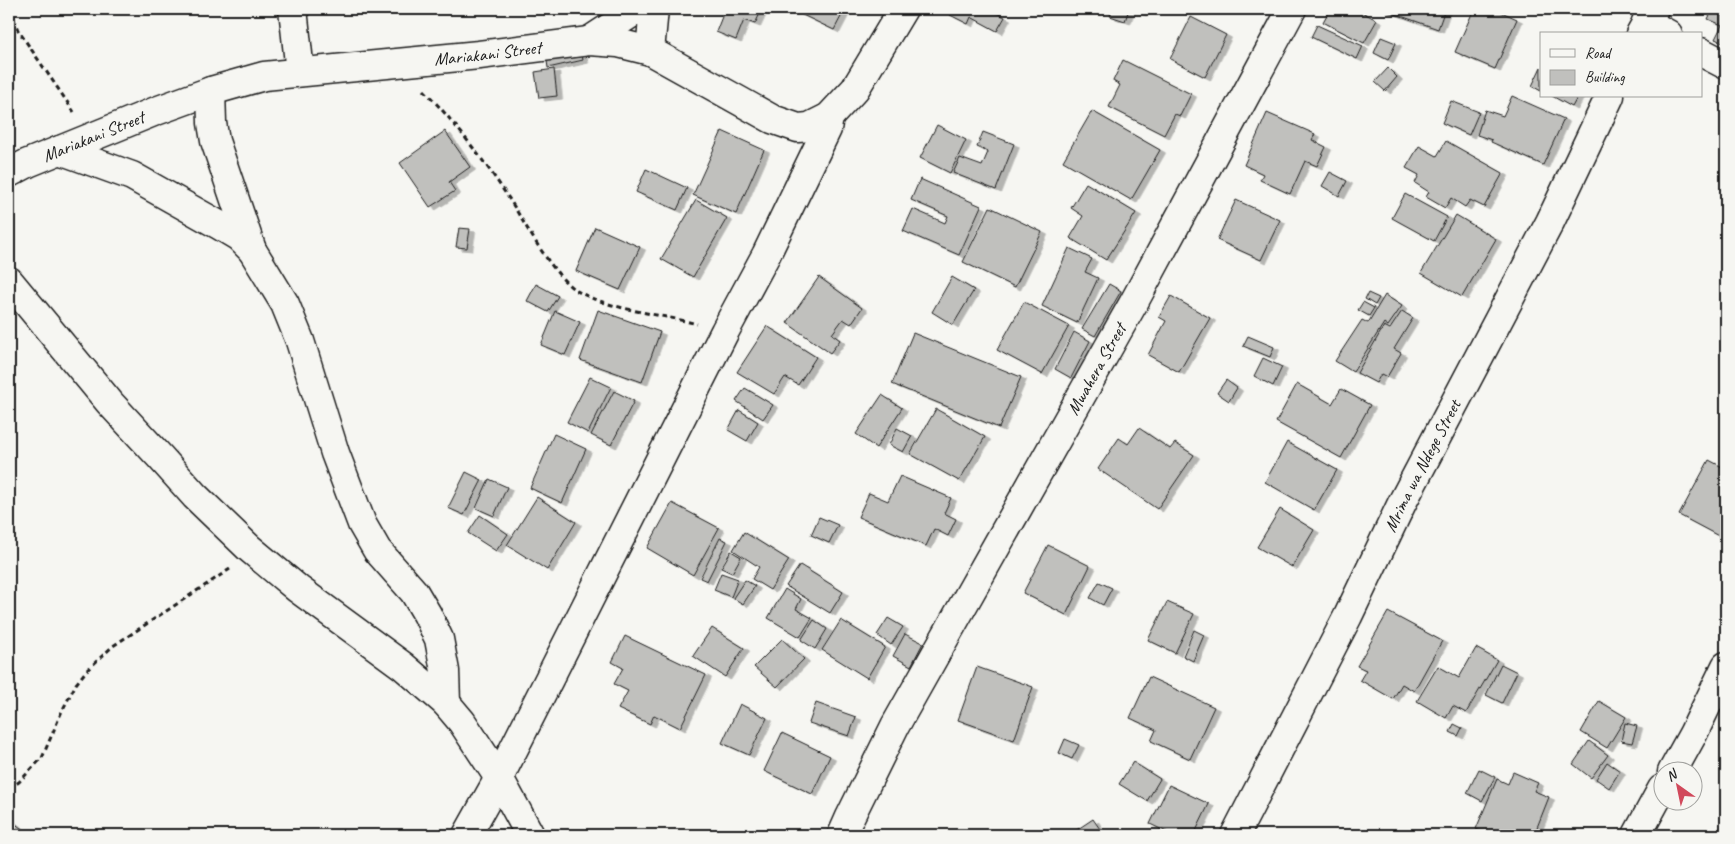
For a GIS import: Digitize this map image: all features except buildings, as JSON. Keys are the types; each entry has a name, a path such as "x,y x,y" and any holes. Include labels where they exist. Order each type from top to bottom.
{"street":[{"path":"293,9 300,72"},
{"path":"589,41 638,9"},
{"path":"650,51 654,9"},
{"name":"Mariakani Street","path":"9,174 28,163 91,137 211,91 264,76 479,55 589,41 618,43 650,51 772,119 798,128 809,127 829,117 855,89 904,9"},
{"name":"Mwahera Street","path":"842,835 895,726 1133,304 1292,9"},
{"path":"1702,53 1726,65"},
{"path":"211,91 212,123 215,141 252,250 285,304 300,340 335,453 362,524 377,550 414,592 439,639 445,671 446,703"},
{"name":"Mrima wa Ndege Street","path":"1236,835 1343,625 1402,502 1550,222 1609,98"},
{"path":"467,835 499,778 725,331 770,247 827,129 829,117"},
{"path":"60,150 132,176 219,225 238,237 252,250"},
{"path":"9,281 110,403 195,496 249,548 298,589 403,666 446,703 462,722 499,778 530,835"},
{"path":"1678,762 1726,666"},
{"path":"1637,835 1652,807"}],"path":[{"path":"13,9 14,20 18,30 91,137"},
{"path":"398,62 434,100 483,162 547,258 576,291 601,301 637,311 671,316 725,331"},
{"path":"9,788 19,782 42,758 76,684 86,671 113,646 222,576 237,564 249,548"}]}
